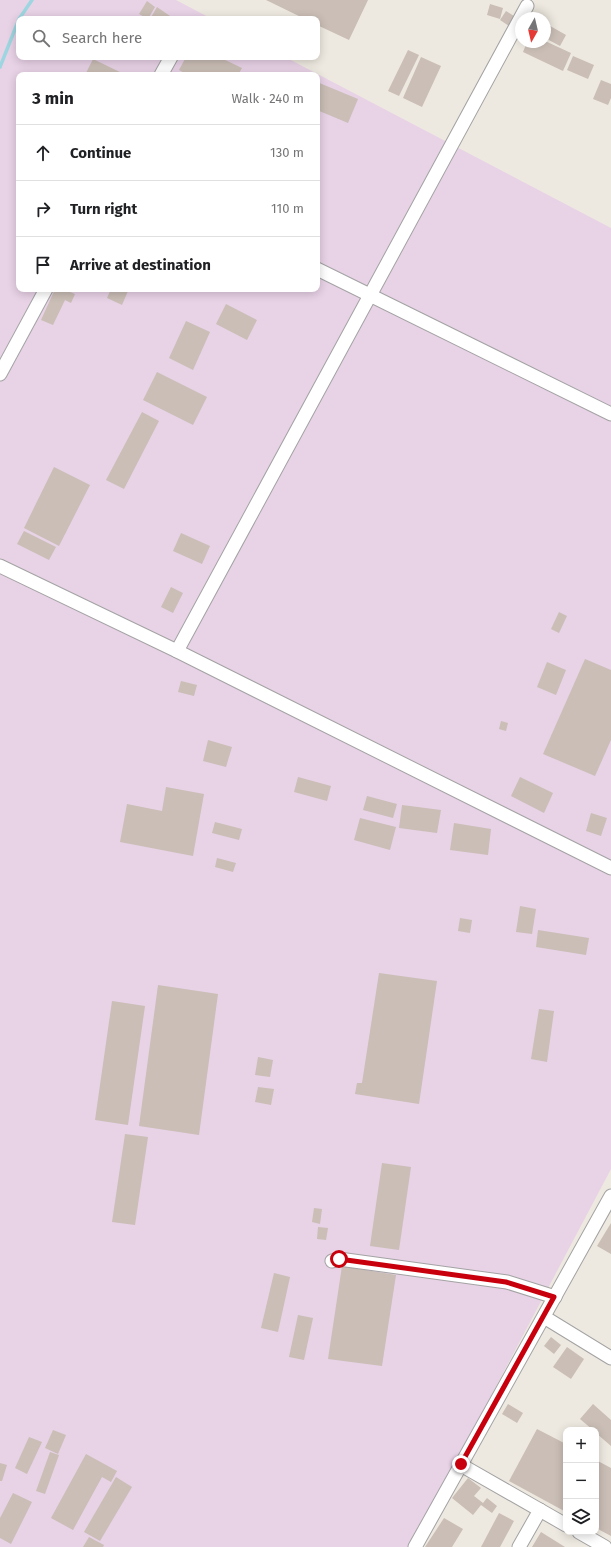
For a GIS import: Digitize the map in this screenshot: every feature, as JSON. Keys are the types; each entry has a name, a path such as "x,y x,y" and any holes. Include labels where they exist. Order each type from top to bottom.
{"street":[{"path":"177,651 527,6"},
{"path":"163,72 169,60"},
{"path":"320,270 611,414"},
{"path":"0,374 44,292"},
{"path":"0,566 177,651 611,868"},
{"path":"415,1547 611,1196"},
{"path":"332,1261 339,1259 506,1282 554,1297"},
{"path":"544,1317 611,1358"},
{"path":"461,1464 563,1523"},
{"path":"519,1547 540,1510"},
{"path":"583,1535 604,1547"}],"shaded area":[{"path":"0,0 176,0 206,16 16,16 16,60 291,60 314,72 16,72 16,292 320,292 320,75 611,228 611,1169 411,1547 0,1547"}],"building":[{"path":"266,0 368,0 349,40 320,26 320,16 299,16"},
{"path":"147,1 155,7 150,16 143,16 139,14"},
{"path":"490,4 503,8 500,19 487,15"},
{"path":"157,7 170,16 152,16"},
{"path":"506,11 514,16 509,26 500,20"},
{"path":"551,26 566,35 560,46 551,41"},
{"path":"551,44 571,53 563,71 523,52 525,48 551,48"},
{"path":"408,50 419,55 399,96 388,91"},
{"path":"573,56 594,65 588,79 567,70"},
{"path":"421,57 441,66 422,107 403,98"},
{"path":"92,60 95,60 120,72 86,72"},
{"path":"184,60 225,60 242,68 240,72 183,72 179,70"},
{"path":"601,80 611,84 611,98 608,105 593,99"},
{"path":"320,83 358,99 348,123 320,111"},
{"path":"54,292 70,292 75,294 71,303 65,300 53,325 41,320"},
{"path":"110,292 128,292 122,305 107,298"},
{"path":"226,304 257,320 247,340 216,324"},
{"path":"186,321 210,332 193,370 169,358"},
{"path":"157,372 207,397 193,425 143,400"},
{"path":"142,412 159,421 124,489 106,480"},
{"path":"54,467 90,485 59,546 24,528"},
{"path":"24,531 56,547 49,560 17,544"},
{"path":"181,533 210,546 202,564 173,551"},
{"path":"171,587 183,593 173,613 161,607"},
{"path":"559,612 567,616 559,633 551,629"},
{"path":"585,659 611,670 611,740 595,776 543,754"},
{"path":"547,662 566,670 556,695 537,687"},
{"path":"181,681 197,685 194,696 178,692"},
{"path":"501,721 508,723 506,731 499,729"},
{"path":"208,740 232,747 226,767 203,761"},
{"path":"298,777 331,786 327,801 294,792"},
{"path":"520,777 553,793 544,813 511,796"},
{"path":"166,787 204,794 193,856 120,842 127,804 162,811"},
{"path":"367,796 397,804 393,818 363,810"},
{"path":"402,805 441,810 437,833 399,828"},
{"path":"591,813 607,818 601,836 586,831"},
{"path":"360,818 396,827 390,850 354,840"},
{"path":"215,822 242,829 239,840 212,833"},
{"path":"454,823 491,829 488,855 450,850"},
{"path":"217,858 236,863 233,872 215,867"},
{"path":"520,906 536,909 532,934 516,932"},
{"path":"460,918 472,920 470,933 458,931"},
{"path":"538,930 589,938 586,955 536,947"},
{"path":"379,973 437,981 419,1104 355,1094 357,1083 362,1083"},
{"path":"158,985 218,994 199,1135 139,1126"},
{"path":"112,1001 145,1006 128,1125 95,1120"},
{"path":"539,1009 554,1011 547,1062 531,1059"},
{"path":"258,1057 273,1060 270,1077 255,1075"},
{"path":"258,1087 274,1089 271,1105 255,1102"},
{"path":"125,1134 148,1137 135,1225 112,1222"},
{"path":"382,1163 411,1167 399,1250 370,1246"},
{"path":"314,1208 322,1209 320,1224 312,1222"},
{"path":"611,1223 611,1254 597,1246"},
{"path":"318,1227 328,1228 326,1240 317,1239"},
{"path":"342,1266 396,1275 382,1366 328,1359"},
{"path":"274,1273 290,1277 278,1332 261,1328"},
{"path":"298,1315 313,1318 304,1360 289,1357"},
{"path":"551,1337 561,1345 554,1354 544,1346"},
{"path":"567,1347 584,1359 571,1379 553,1367"},
{"path":"508,1404 523,1413 517,1423 502,1414"},
{"path":"593,1404 611,1420 611,1446 599,1436 599,1427 589,1427 580,1419"},
{"path":"537,1429 563,1442 563,1510 509,1481"},
{"path":"53,1430 66,1435 58,1454 45,1448"},
{"path":"29,1437 42,1442 27,1474 15,1468"},
{"path":"50,1452 59,1455 45,1494 36,1491"},
{"path":"86,1454 117,1471 111,1482 102,1477 73,1530 51,1518"},
{"path":"599,1462 611,1468 611,1536 599,1530"},
{"path":"0,1463 7,1465 2,1481 0,1481"},
{"path":"116,1477 132,1487 100,1541 84,1532"},
{"path":"468,1478 481,1488 474,1496 483,1503 487,1498 497,1506 492,1513 481,1505 473,1515 452,1498"},
{"path":"13,1493 32,1502 11,1544 0,1538 0,1518"},
{"path":"499,1513 514,1521 500,1547 481,1547"},
{"path":"444,1518 463,1529 452,1547 425,1547"},
{"path":"541,1532 565,1547 532,1547"},
{"path":"89,1537 104,1545 103,1547 83,1547"}],"waterway":[{"path":"21,16 32,0"},
{"path":"0,67 16,27"}],"route":[{"path":"339,1259 506,1282 554,1297 461,1464"}]}
